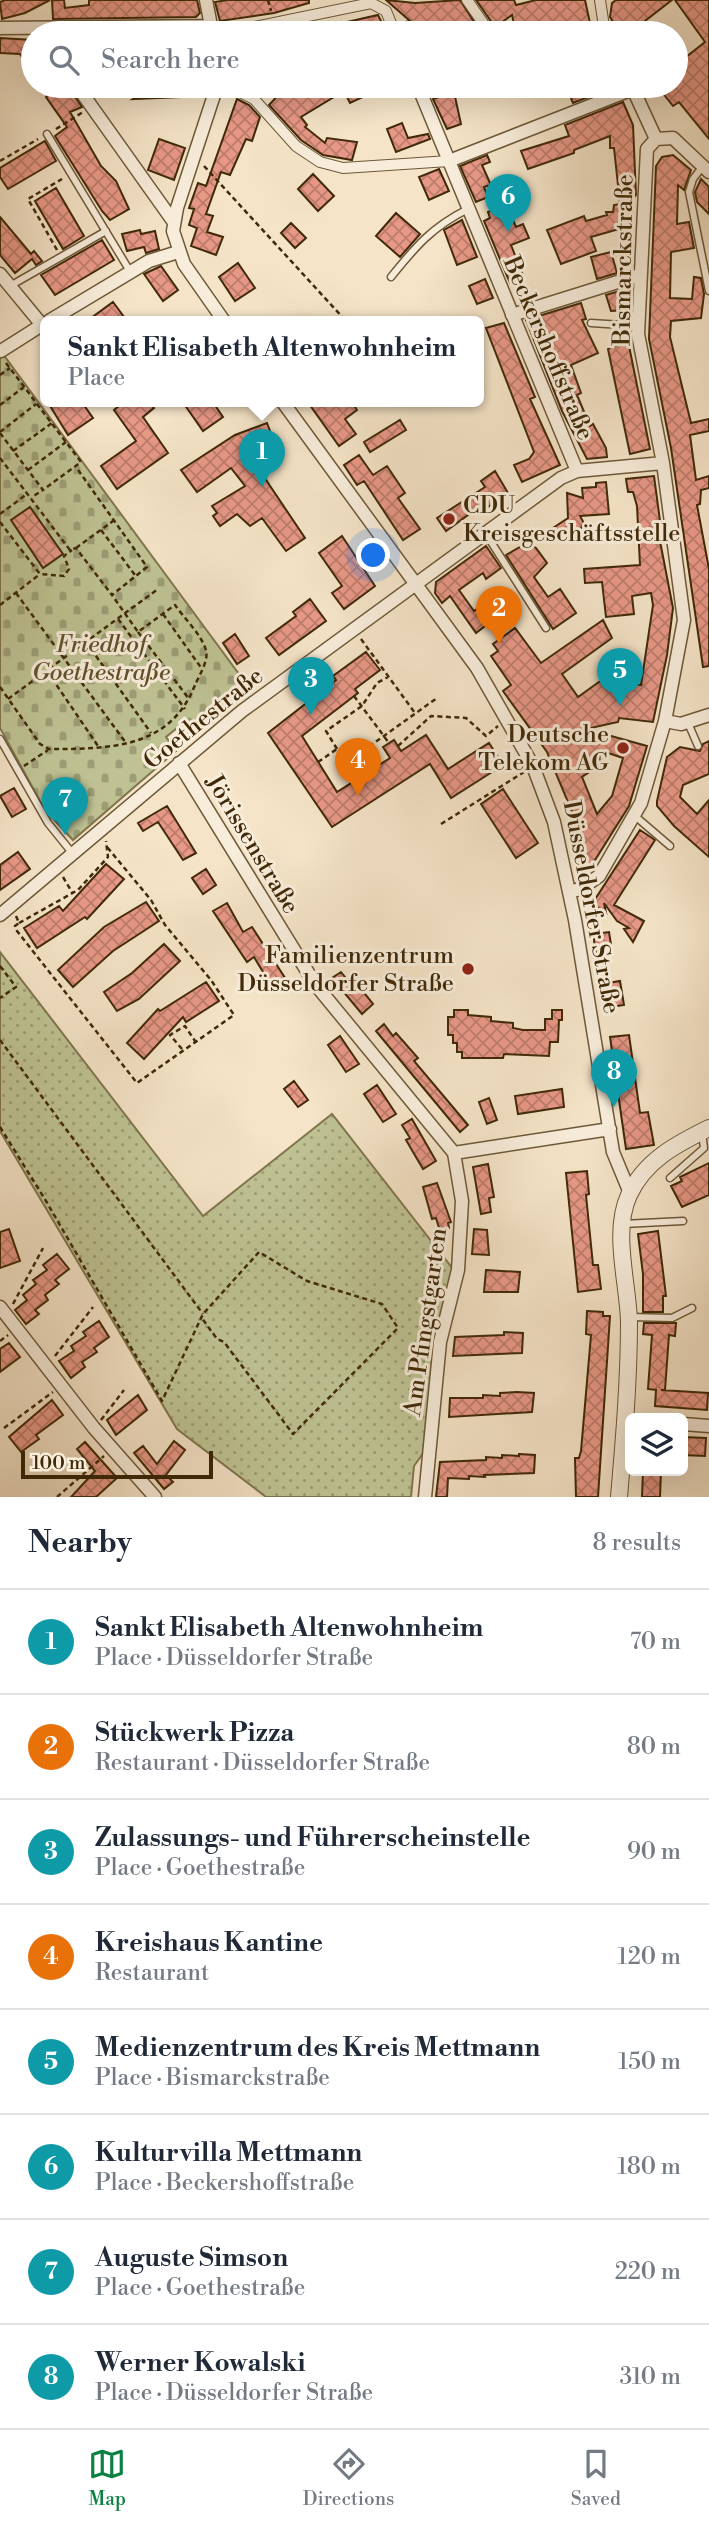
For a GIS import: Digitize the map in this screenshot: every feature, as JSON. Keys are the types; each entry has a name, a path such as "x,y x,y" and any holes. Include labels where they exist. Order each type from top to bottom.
{"street":[{"path":"206,0 215,21"},
{"path":"467,0 482,21"},
{"path":"270,21 372,1 386,11 390,21"},
{"path":"602,1 603,21"},
{"path":"0,28 21,30"},
{"path":"86,98 173,221 178,252 221,316"},
{"path":"173,221 213,98"},
{"path":"252,98 296,146 320,162 343,168 449,161 607,98"},
{"name":"Beckershoffstraße","path":"423,98 577,471"},
{"path":"637,98 656,139 673,138 706,169"},
{"name":"Bismarckstraße","path":"569,892 580,889 599,876 635,816 665,721 684,610 663,463 638,327 646,154 656,139"},
{"path":"57,316 149,261 178,252"},
{"path":"0,274 40,318"},
{"path":"512,314 640,275"},
{"path":"1,353 40,326"},
{"name":"Düsseldorfer Straße","path":"286,407 477,668 533,766 551,809 569,892 617,1166 630,1193"},
{"name":"Goethestraße","path":"0,915 242,711 414,582 561,478 577,471 663,463"},
{"path":"665,721 688,723 709,715"},
{"name":"Jörissenstraße","path":"179,763 315,984 454,1153"},
{"path":"454,1153 610,1129"},
{"path":"628,1413 629,1317 623,1224 630,1193 658,1157 705,1130"},
{"name":"Am Pfingstgarten","path":"425,1497 440,1342 458,1270 462,1201 454,1153"},
{"path":"3,1312 94,1428 155,1497"},
{"path":"688,1424 709,1426"},
{"path":"619,1497 625,1445"}],"lane":[{"path":"47,134 131,273"},
{"path":"706,169 693,179 689,192 709,291"},
{"path":"391,277 424,236 441,222 468,209"},
{"path":"10,286 106,231"},
{"path":"591,323 638,327"},
{"path":"485,532 546,628"},
{"path":"688,723 698,746"},
{"path":"0,739 48,822 73,854"},
{"path":"635,816 670,846"},
{"path":"670,1178 704,1148 705,1130"},
{"path":"623,1224 683,1221"},
{"path":"629,1317 673,1318 692,1308"}],"path":[{"path":"195,156 340,316"},
{"path":"60,256 28,199 71,174"},
{"path":"1,353 81,462 32,498"},
{"path":"0,375 10,368"},
{"path":"0,405 24,387"},
{"path":"37,404 0,433 43,490"},
{"path":"13,451 51,423"},
{"path":"28,470 66,442"},
{"path":"0,458 112,595 189,700"},
{"path":"76,467 147,567 112,595"},
{"path":"0,514 27,494"},
{"path":"0,605 40,574 64,576 69,569 64,556 113,521"},
{"path":"0,522 40,574"},
{"path":"101,530 135,576"},
{"path":"8,699 158,589"},
{"path":"16,593 127,744"},
{"path":"22,768 49,749 136,744 186,709 206,656 201,641 175,605 138,632"},
{"path":"163,614 202,669"},
{"path":"118,618 186,709"},
{"path":"353,628 416,714"},
{"path":"86,642 152,734"},
{"path":"47,671 98,746"},
{"path":"388,677 377,683 362,706 326,731 346,763 436,698"},
{"path":"0,687 40,744 49,749"},
{"path":"354,696 389,743"},
{"path":"398,746 431,716 466,718 486,736"},
{"path":"318,762 337,749"},
{"path":"441,824 533,766"},
{"path":"105,827 108,858 73,893 15,926 137,1083 235,1013 165,925 151,900 107,847"},
{"path":"65,880 73,893"},
{"path":"11,906 19,923"},
{"path":"0,966 16,987 0,998"},
{"path":"183,1051 170,1035 185,1026 195,1041"},
{"path":"0,1040 202,1315 217,1339 225,1342 293,1434 398,1328 382,1304 307,1281 259,1252 202,1315 162,1401 47,1200 0,1127"},
{"path":"3,1312 43,1248"},
{"path":"46,1366 93,1307"},
{"path":"4,1428 61,1386"},
{"path":"94,1428 124,1390"},
{"path":"57,1497 112,1449"}],"green space":[{"name":"Friedhof Goethestraße","path":"0,350 250,689 192,738 182,724 166,737 176,751 73,840 45,810 0,728"},
{"path":"0,952 203,1216 332,1114 453,1269 424,1452 414,1466 411,1497 266,1497 177,1429 0,1131"}],"building":[{"path":"50,0 25,13 2,19 0,2"},
{"path":"52,0 64,0 65,8 89,5 89,0 197,0 200,13 196,17 53,19"},
{"path":"309,0 309,3 274,13 220,21 215,2"},
{"path":"386,0 415,3 460,0 473,21 410,21"},
{"path":"476,0 514,0 516,5 536,0 585,0 590,21 513,21 512,15 504,21 491,21"},
{"path":"616,0 672,0 645,21 612,21 610,17 612,3"},
{"path":"675,0 709,0 709,139 679,102 673,106 667,98 688,98 688,55 705,42"},
{"path":"378,15 381,21 351,21"},
{"path":"0,38 21,39 21,55 0,53"},
{"path":"47,98 76,98 82,107 70,112 101,166 116,181 129,209 110,220 102,211 55,136 67,127"},
{"path":"276,98 332,98 301,117 307,125 305,127 325,143 327,138 357,142 352,160 323,155 301,140 269,105"},
{"path":"348,98 361,98 350,103"},
{"path":"455,98 461,124 447,129 433,99"},
{"path":"571,98 586,98 573,103"},
{"path":"237,99 249,105 260,117 252,141 246,139 230,175 221,172 206,214 213,216 207,232 223,237 216,255 191,246 197,228 189,225 194,209 189,208 198,183 206,186"},
{"path":"623,102 633,125 636,195 632,200 633,225 591,237 596,251 561,264 547,230 584,216 586,221 607,215 606,212 613,212 614,205 620,204 614,148 610,148 610,136 574,150 574,153 528,169 521,151 569,136 565,125"},
{"path":"402,123 408,138 428,134 430,139 396,152 387,129"},
{"path":"159,139 185,148 174,180 148,170"},
{"path":"45,141 56,161 8,189 0,177 0,168"},
{"path":"487,155 490,162 482,165 491,185 484,187 488,197 476,202 460,166"},
{"path":"673,155 691,170 684,190 678,185 677,224 689,222 694,248 671,252 670,298 692,299 694,277 701,278 704,294 701,318 671,321 670,337 691,423 709,419 709,431 690,435 696,480 709,476 709,488 701,490 700,504 697,505 709,569 709,666 703,667 671,448 649,339 656,166 662,157"},
{"path":"439,169 449,191 429,200 419,177"},
{"path":"313,174 334,196 318,211 298,189"},
{"path":"701,179 709,187 709,214 697,202 695,192"},
{"path":"56,188 84,236 63,249 35,201"},
{"path":"506,204 516,227 523,224 529,238 511,245 524,278 510,283 484,221 490,218 488,212"},
{"path":"396,213 420,234 400,257 376,236"},
{"path":"0,217 31,254 34,251 42,261 36,265 32,259 15,273 0,255"},
{"path":"462,220 477,257 457,265 444,230"},
{"path":"291,223 306,238 295,248 281,233"},
{"path":"140,230 141,234 155,231 159,249 146,253 144,247 127,251 122,234"},
{"path":"102,240 114,260 55,295 41,275"},
{"path":"611,252 617,273 597,279 591,257"},
{"path":"238,263 255,288 235,301 219,277"},
{"path":"161,266 178,290 163,301 144,274"},
{"path":"485,279 493,298 477,304 469,286"},
{"path":"630,288 629,310 611,311 606,295"},
{"path":"113,302 123,316 94,316"},
{"path":"581,303 586,319 582,320 598,353 571,365 581,393 577,395 590,426 593,424 606,448 607,457 587,459 562,411 526,320"},
{"path":"504,323 535,397 530,399 560,465 522,482 514,465 529,459 534,452 486,328"},
{"path":"628,341 650,449 630,454 608,349"},
{"path":"51,407 85,407 93,418 68,435"},
{"path":"118,407 153,407 143,417 168,453 117,489 101,466 136,441 114,410"},
{"path":"186,407 216,407 223,417 203,431"},
{"path":"311,407 355,407 357,410 345,419 356,434 339,446"},
{"path":"400,420 406,430 370,452 364,442"},
{"path":"267,423 274,441 264,446 265,450 250,456 305,538 286,551 262,518 250,526 237,514 220,526 213,516 217,513 212,506 245,486 231,468 197,492 181,470 235,435"},
{"path":"359,455 373,475 387,466 405,493 398,498 420,529 403,540 364,481 357,485 344,465"},
{"path":"495,471 508,493 478,514 475,510 446,531 437,518 485,487 481,481"},
{"path":"654,476 662,536 659,536 673,608 667,655 653,722 619,718 618,722 586,729 647,746 629,806 590,868 581,865 573,814 547,752 503,691 511,685 491,656 498,651 493,644 515,628 541,663 603,620 612,638 562,674 578,697 603,679 641,685 653,605 651,593 632,596 634,614 606,617 602,582 585,583 584,569 640,565 637,506 633,492 628,492 626,479","holes":["599,750 623,758 612,796 597,814 582,777 600,765"]},
{"path":"606,482 609,514 580,516 586,527 582,526 577,539 566,533 557,539 550,530 568,518 567,493 583,498 582,488 596,487 596,483"},
{"path":"30,507 63,554 43,568 11,520"},
{"path":"342,536 375,586 344,609 332,593 342,586 319,553"},
{"path":"527,543 536,548 547,563 534,577 548,597 560,589 576,613 553,629 506,555"},
{"path":"486,546 501,568 486,579 483,573 459,590 474,611 491,599 498,609 481,621 485,626 476,633 450,596 442,603 435,593 436,582"},
{"path":"310,599 326,621 279,655 266,638 296,616 293,612"},
{"path":"235,634 249,656 237,664 223,643"},
{"path":"366,652 380,670 355,689 358,693 302,736 337,792 390,758 383,747 394,740 401,751 426,735 448,769 489,743 503,765 451,798 430,764 332,827 268,733 336,680 333,676"},
{"path":"709,741 709,774 683,785 680,797 697,814 709,800 709,857 674,826 657,806 657,801 667,757 680,747 700,751 703,744"},
{"path":"14,788 26,809 12,817 0,796"},
{"path":"503,789 538,843 516,858 481,804"},
{"path":"167,806 196,853 183,860 158,822 143,831 138,823"},
{"path":"640,830 655,840 614,905 644,921 633,942 624,929 629,928 617,921 604,903 606,913 592,904"},
{"path":"18,852 30,869 0,890 0,865"},
{"path":"106,864 124,879 87,919 85,917 37,948 24,928 59,906 63,911"},
{"path":"206,869 216,885 203,894 192,878"},
{"path":"146,902 159,921 113,951 73,987 58,970 104,927"},
{"path":"227,903 243,932 252,927 289,984 275,992 254,957 247,962 213,911"},
{"path":"609,932 612,951 596,953 593,934"},
{"path":"164,944 180,961 139,999 117,1011 104,992 132,973"},
{"path":"341,972 349,982 353,979 373,1004 362,1014 332,978"},
{"path":"620,981 624,1005 605,1008 601,984"},
{"path":"206,982 219,1001 186,1022 183,1017 144,1059 127,1043 158,1009 160,1011"},
{"path":"454,1010 468,1010 468,1015 513,1023 513,1028 545,1030 545,1019 552,1019 552,1010 562,1010 558,1042 550,1042 549,1056 504,1054 503,1058 462,1058 462,1052 457,1052 457,1043 453,1043 453,1035 448,1035 448,1017 454,1017"},
{"path":"384,1024 393,1036 396,1033 418,1058 414,1061 468,1125 460,1132 376,1031"},
{"path":"629,1035 640,1113 648,1112 654,1145 626,1149 610,1037"},
{"path":"340,1036 359,1064 346,1072 328,1045"},
{"path":"294,1081 308,1100 298,1107 284,1089"},
{"path":"377,1085 396,1114 383,1122 364,1094"},
{"path":"562,1089 564,1107 518,1114 515,1096"},
{"path":"489,1098 497,1120 487,1124 479,1102"},
{"path":"412,1119 436,1161 423,1169 406,1140 410,1138 402,1125"},
{"path":"709,1163 709,1195 682,1207 671,1186 682,1181 680,1177"},
{"path":"488,1164 494,1197 489,1198 491,1212 481,1214 473,1167"},
{"path":"587,1171 589,1194 586,1195 593,1265 598,1265 601,1289 578,1292 566,1173"},
{"path":"437,1183 451,1222 448,1223 449,1228 440,1231 436,1218 432,1219 423,1187"},
{"path":"9,1229 20,1261 0,1268 0,1232"},
{"path":"474,1229 487,1230 489,1255 472,1254"},
{"path":"658,1231 666,1296 663,1296 663,1312 643,1312 643,1274 638,1234"},
{"path":"57,1254 69,1269 55,1280 59,1284 45,1295 48,1300 35,1310 39,1314 26,1324 15,1310 27,1300 23,1295 36,1284 33,1280 47,1270 43,1265"},
{"path":"486,1270 520,1272 518,1292 484,1292"},
{"path":"587,1311 603,1312 603,1316 610,1316 598,1497 576,1497 575,1458 579,1458 581,1451 591,1335 586,1334"},
{"path":"99,1321 109,1337 94,1348 97,1352 82,1362 85,1367 71,1378 59,1361 74,1351 71,1346 86,1336 83,1332"},
{"path":"644,1323 676,1323 675,1336 669,1335 665,1390 661,1390 708,1393 707,1410 655,1406 656,1390 648,1389 652,1335 643,1334"},
{"path":"504,1332 523,1333 522,1353 453,1356 455,1337 504,1335"},
{"path":"9,1343 20,1357 0,1372 0,1349"},
{"path":"500,1393 534,1393 532,1412 449,1417 450,1398 483,1398 483,1395 500,1396"},
{"path":"138,1395 147,1410 116,1435 107,1420"},
{"path":"52,1400 63,1415 36,1435 39,1439 21,1452 9,1437"},
{"path":"688,1437 706,1438 705,1456 688,1455"},
{"path":"174,1441 185,1450 166,1475 173,1482 164,1489 134,1453 143,1446 157,1464"},
{"path":"85,1442 117,1478 96,1497 71,1497 95,1471 77,1449"},
{"path":"502,1455 535,1455 534,1473 469,1476 469,1479 448,1478 447,1497 436,1497 440,1462 486,1460 486,1457 502,1458"},
{"path":"643,1476 661,1476 660,1497 642,1497"}],"place":[{"name":"Kulturvilla Mettmann","path":"508,232"},
{"name":"Sankt Elisabeth Altenwohnheim","path":"262,487"},
{"name":"CDU Kreisgeschäftsstelle","path":"449,519"},
{"name":"Stückwerk Pizza","path":"499,644"},
{"name":"Medienzentrum des Kreis Mettmann","path":"620,706"},
{"name":"Zulassungs- und Führerscheinstelle","path":"311,715"},
{"name":"Deutsche Telekom AG","path":"623,748"},
{"name":"Kreishaus Kantine","path":"358,796"},
{"name":"Auguste Simson","path":"65,835"},
{"name":"Familienzentrum Düsseldorfer Straße","path":"468,969"},
{"name":"Werner Kowalski","path":"614,1107"}]}
